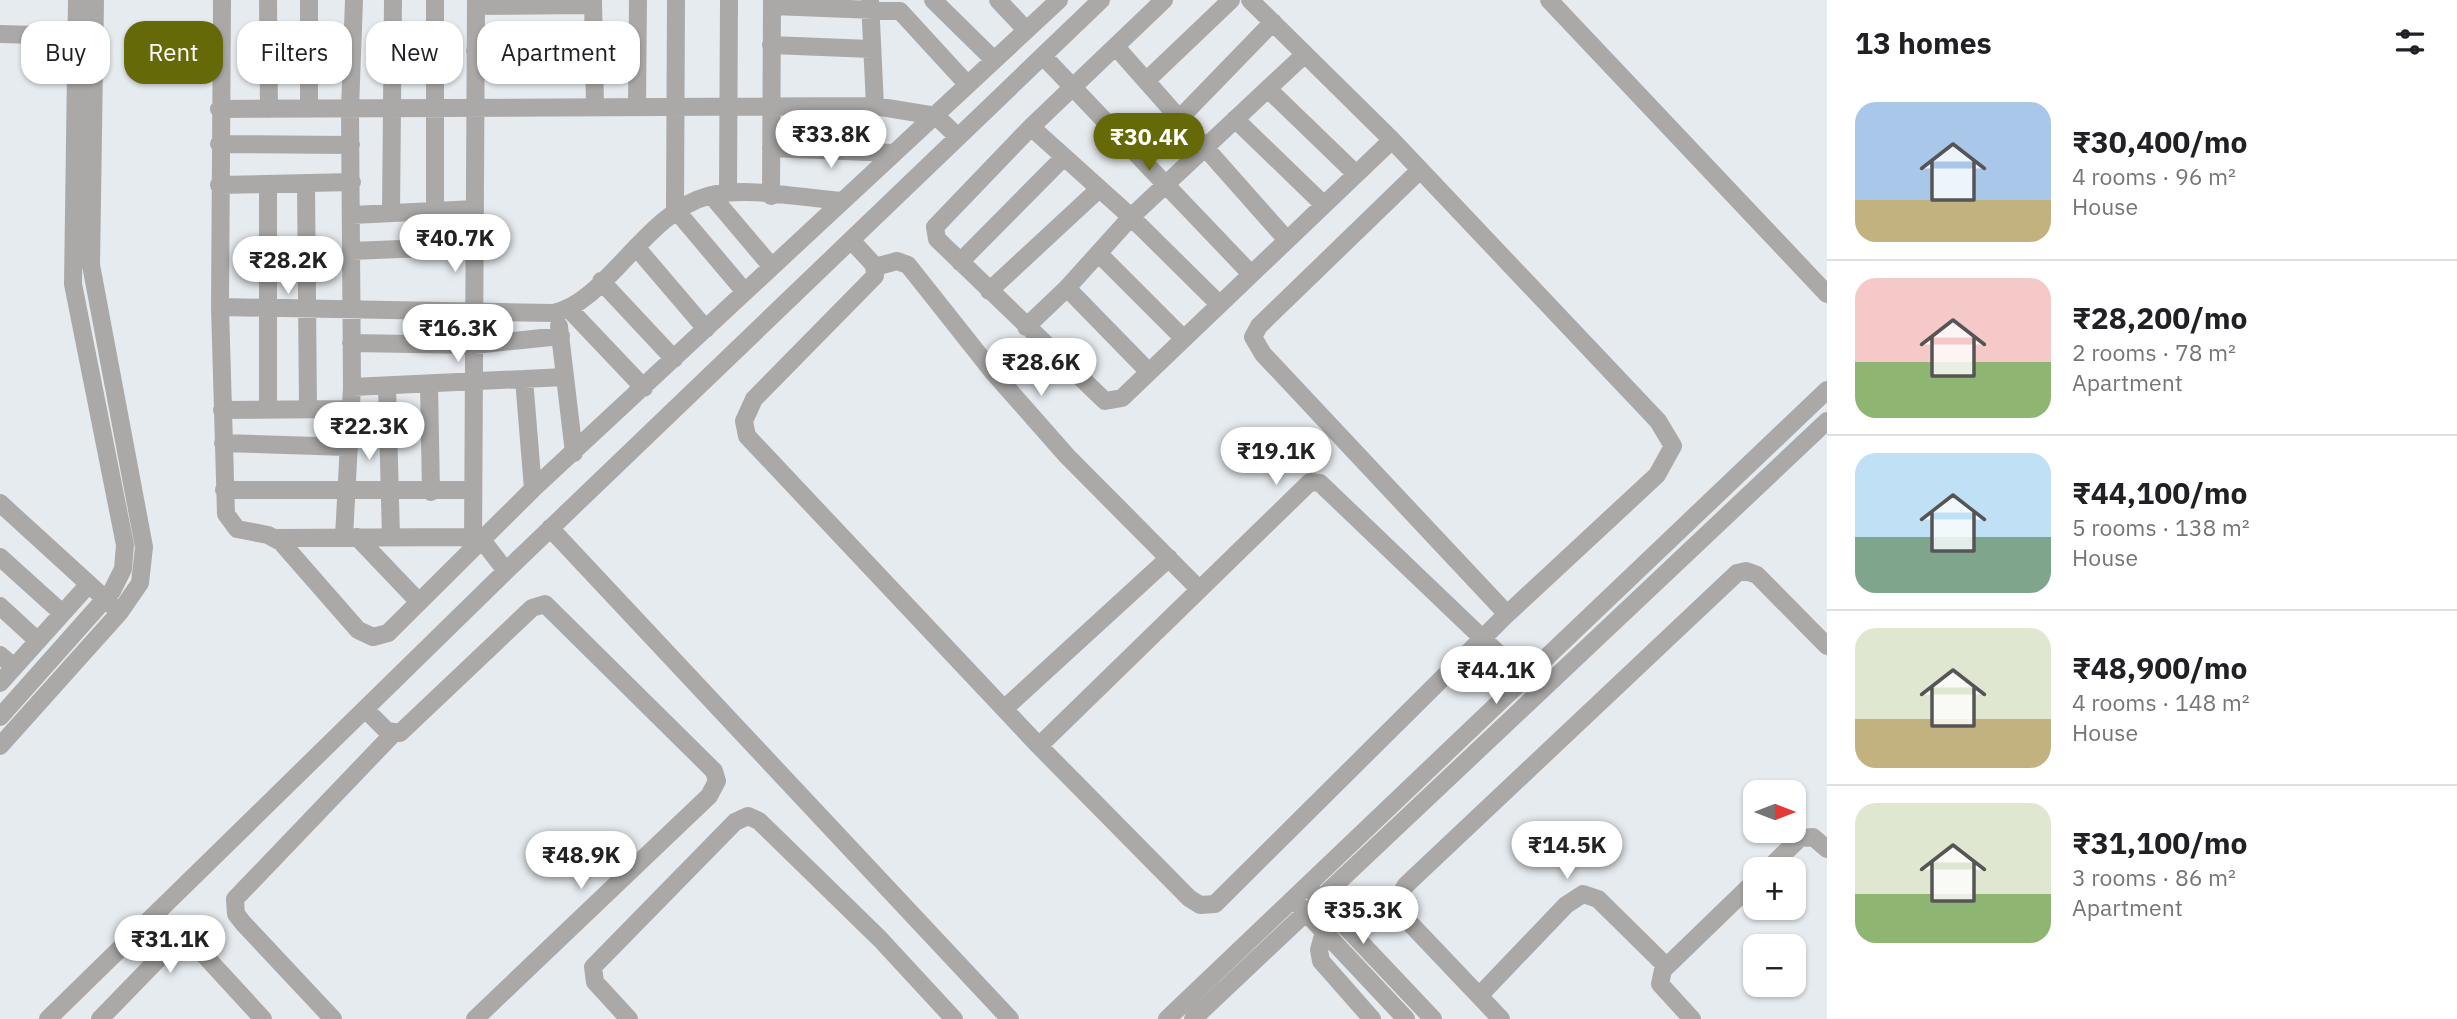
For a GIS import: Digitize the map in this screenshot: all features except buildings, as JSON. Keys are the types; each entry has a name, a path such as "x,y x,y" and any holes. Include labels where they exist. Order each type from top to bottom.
{"street":[{"path":"76,21 77,0"},
{"path":"0,746 120,612 139,583 144,547 91,265 95,0"},
{"path":"222,0 219,185 226,514 233,526 274,538 391,537 476,542 506,571"},
{"path":"268,0 269,109"},
{"path":"309,0 309,109"},
{"path":"354,0 350,109 352,387 346,490 351,537 419,602"},
{"path":"391,213 393,0"},
{"path":"435,0 435,211"},
{"path":"637,107 638,0"},
{"path":"676,0 675,209 745,292"},
{"path":"729,0 728,107 720,194 772,267"},
{"path":"933,0 994,60"},
{"path":"998,0 1026,30"},
{"path":"48,1019 550,528 1101,0"},
{"path":"1164,0 1031,127 937,223 937,239 1105,401 1113,402 1122,398 1392,140"},
{"path":"1146,81 1231,0"},
{"path":"875,267 873,279 754,399 746,411 744,430 747,436 1039,746 1189,898 1200,905 1215,904 1483,637 1657,475 1673,446 1658,421 1392,140 1250,0"},
{"path":"1549,0 1827,294"},
{"path":"274,538 365,635 373,637 388,633 476,542 936,116 1056,1"},
{"path":"476,542 476,3 593,2 593,21"},
{"path":"771,196 772,3 870,5 893,9 905,14 967,84"},
{"path":"870,5 875,106"},
{"path":"1179,119 1273,22"},
{"path":"0,34 21,35"},
{"path":"771,45 871,49"},
{"path":"1116,47 1287,240"},
{"path":"1026,327 1067,288 1131,216 1305,54"},
{"path":"1043,56 1251,274"},
{"path":"0,717 105,599 123,569 125,545 73,284 75,84"},
{"path":"595,84 595,107"},
{"path":"1268,89 1356,174"},
{"path":"219,109 875,106 936,116 958,137"},
{"path":"1235,119 1324,205"},
{"path":"1031,127 1098,190 1131,216 1219,304"},
{"path":"219,144 351,145"},
{"path":"771,148 893,153"},
{"path":"960,262 1063,158"},
{"path":"1420,170 1259,326 1253,337 1263,354 1507,614"},
{"path":"219,185 352,182"},
{"path":"306,183 308,409"},
{"path":"268,184 268,410"},
{"path":"989,290 1098,190"},
{"path":"220,307 563,310 601,281 675,209 720,194 842,201"},
{"path":"352,215 475,209"},
{"path":"851,240 875,267"},
{"path":"351,251 474,246"},
{"path":"636,247 706,329"},
{"path":"1099,254 1184,339"},
{"path":"875,267 897,261 908,265 992,371 1067,456 1199,589"},
{"path":"601,281 674,359"},
{"path":"1067,288 1149,372"},
{"path":"563,310 561,336 574,453"},
{"path":"563,310 644,388"},
{"path":"351,342 474,345 561,336"},
{"path":"352,387 565,377"},
{"path":"523,379 533,489"},
{"path":"429,385 430,492"},
{"path":"387,386 391,537"},
{"path":"1313,891 1524,678 1827,390"},
{"path":"222,410 351,409"},
{"path":"1167,1019 1298,905 1827,421"},
{"path":"223,443 348,447"},
{"path":"1039,746 1304,486 1316,481 1524,678"},
{"path":"224,490 474,490"},
{"path":"0,503 120,612"},
{"path":"550,528 1010,1019"},
{"path":"0,557 62,613"},
{"path":"1004,709 1169,558"},
{"path":"1501,1019 1405,918 1399,908 1400,895 1406,885 1737,573 1746,571 1758,575 1827,646"},
{"path":"0,683 89,584"},
{"path":"332,1019 243,923 236,914 235,900 393,734 400,733 532,608 545,604 708,763 717,781 709,796 475,1019"},
{"path":"0,606 38,641"},
{"path":"0,655 14,667"},
{"path":"365,709 393,734"},
{"path":"629,1019 595,982 593,967 735,822 748,816 759,821 880,939 954,1019"},
{"path":"1780,857 1800,838 1823,839"},
{"path":"1313,891 1433,1019"},
{"path":"1692,1019 1660,984 1660,976 1666,966 1743,892"},
{"path":"1479,996 1566,905 1583,894 1598,900 1666,966"},
{"path":"1298,905 1406,1019"},
{"path":"1193,1019 1298,905"},
{"path":"147,923 166,944"},
{"path":"1324,932 1319,950 1321,961 1372,1019"},
{"path":"166,944 181,940 194,944 263,1019"},
{"path":"100,1019 163,955 166,944"}]}
